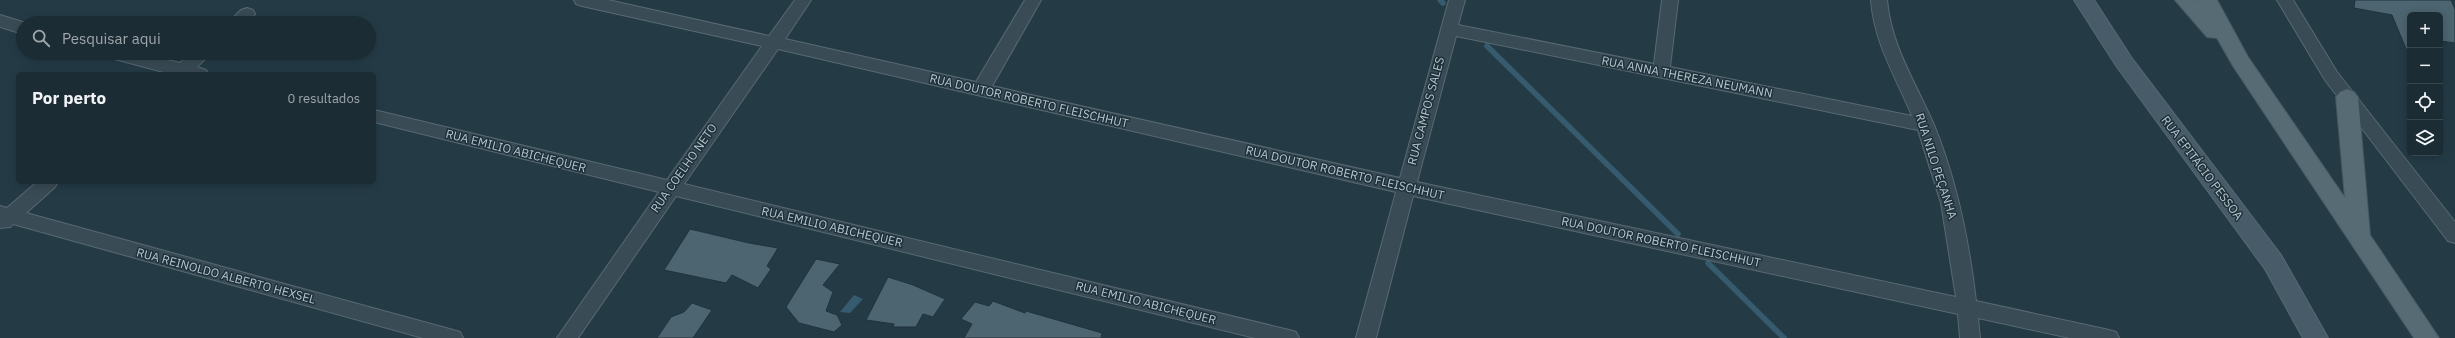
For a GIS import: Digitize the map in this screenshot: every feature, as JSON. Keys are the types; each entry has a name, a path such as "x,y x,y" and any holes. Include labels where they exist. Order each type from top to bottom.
{"main road":[{"name":"RUA EPITÁCIO PESSOA","path":"2084,0 2124,62 2273,262 2316,338"},
{"path":"2185,0 2240,61"},
{"path":"2207,0 2240,61 2427,338"},
{"path":"2347,97 2359,238"}],"street":[{"name":"RUA DOUTOR ROBERTO FLEISCHHUT","path":"582,0 774,41 980,91 1406,187 2109,338"},
{"name":"RUA COELHO NETO","path":"567,338 670,188 803,0"},
{"path":"980,91 1033,0"},
{"name":"RUA CAMPOS SALES","path":"1366,338 1457,0"},
{"path":"1661,72 1670,0"},
{"name":"RUA NILO PEÇANHA","path":"1879,0 1886,36 1925,125 1959,237 1968,307 1970,338"},
{"path":"2285,0 2331,76 2455,236"},
{"path":"0,22 16,26"},
{"name":"RUA ANNA THEREZA NEUMANN","path":"1449,29 1925,125"},
{"path":"139,60 183,72"},
{"path":"188,72 197,60"},
{"name":"RUA EMILIO ABICHEQUER","path":"376,116 1289,338"},
{"path":"3,218 46,184"},
{"name":"RUA REINOLDO ALBERTO HEXSEL","path":"3,218 452,338"}],"water":[{"path":"854,295 863,299 850,313 840,312"}],"building":[{"path":"2355,0 2451,0 2455,9 2455,43 2443,41 2443,12 2407,12 2407,51 2392,15 2354,8"},
{"path":"690,229 749,243 778,248 767,266 771,269 758,288 732,275 726,283 664,270"},
{"path":"816,259 840,264 823,285 833,292 826,311 837,315 842,325 834,332 799,323 786,307"},
{"path":"888,277 913,285 945,299 933,317 923,314 916,327 893,327 894,324 866,320"},
{"path":"993,301 1025,313 1026,311 1102,333 1101,338 964,338 972,324 961,319 975,302 989,306"},
{"path":"692,303 712,310 693,338 657,338 671,317 684,312"}],"waterway":[{"path":"1440,0 1443,3"},
{"path":"1487,46 1678,234"},
{"path":"1708,263 1784,338"}]}
